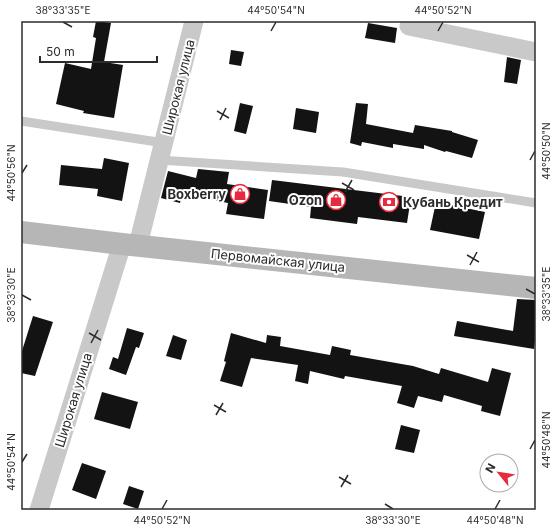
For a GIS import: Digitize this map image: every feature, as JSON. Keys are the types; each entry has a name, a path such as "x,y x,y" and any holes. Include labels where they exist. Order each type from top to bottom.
{"street":[{"name":"Широкая улица","path":"40,510 161,151 194,21"},
{"path":"411,21 409,26 536,52"},
{"name":"Первомайская улица","path":"21,232 536,288"}],"lane":[{"path":"21,121 161,151 343,172 536,203"}],"building":[{"path":"96,21 111,23 104,62 123,65 114,118 83,113 84,111 56,104 65,63 91,69 96,38 93,37"},
{"path":"368,23 397,28 395,43 365,38"},
{"path":"231,50 244,52 241,66 229,64"},
{"path":"507,57 521,60 517,84 504,82"},
{"path":"240,103 253,106 246,134 234,131"},
{"path":"356,103 368,104 366,124 413,133 415,125 452,131 478,140 472,158 445,152 424,145 424,149 393,144 393,148 362,142 361,146 350,143"},
{"path":"296,108 319,112 316,133 293,129"},
{"path":"104,158 129,163 122,201 97,196 98,189 59,185 61,165 102,169"},
{"path":"198,169 229,172 227,184 268,190 264,219 226,214 228,203 182,194 180,203 161,198 168,171 196,178"},
{"path":"272,180 411,197 407,223 358,217 357,224 310,218 311,207 269,201"},
{"path":"436,202 485,212 479,239 430,230"},
{"path":"517,299 536,300 536,332 534,349 454,336 457,321 513,331"},
{"path":"33,316 53,322 35,376 21,373 21,354"},
{"path":"127,328 144,333 139,348 136,347 126,375 109,369 113,357 118,359"},
{"path":"231,333 266,343 267,335 281,337 280,346 330,355 332,346 351,350 350,355 413,366 439,374 441,368 488,382 492,368 511,373 500,416 481,411 482,406 444,395 442,402 418,396 414,408 397,403 402,386 345,376 344,379 310,371 308,384 295,381 298,365 251,358 242,387 220,381 226,362 224,361"},
{"path":"173,335 187,340 181,360 166,356"},
{"path":"102,392 138,402 130,429 94,419"},
{"path":"401,425 420,430 414,453 395,449"},
{"path":"82,463 106,471 96,499 72,490"},
{"path":"129,486 144,491 138,509 123,504"}],"place":[{"name":"Boxberry","path":"240,194"},
{"name":"Ozon","path":"336,200"},
{"name":"Кубань Кредит","path":"389,202"}]}
